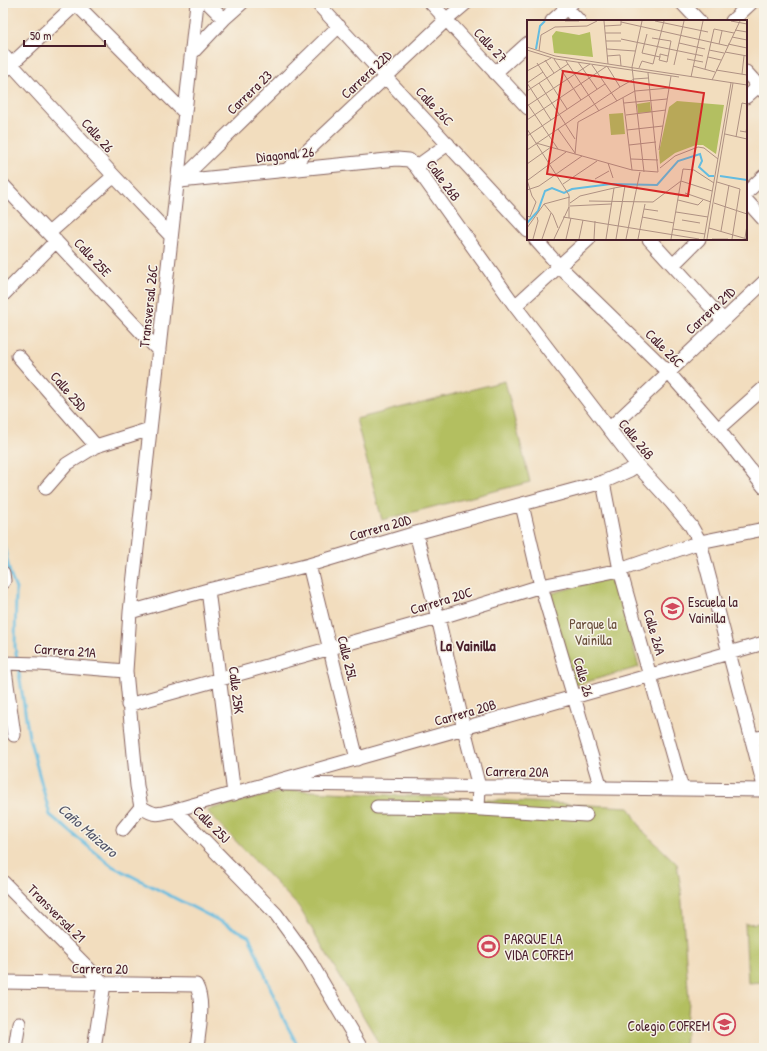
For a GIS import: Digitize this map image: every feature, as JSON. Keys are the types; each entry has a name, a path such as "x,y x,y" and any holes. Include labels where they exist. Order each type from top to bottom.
{"street":[{"path":"6,63 76,3 185,113"},
{"name":"Transversal 26C","path":"130,612 171,236 179,182 197,3"},
{"path":"208,3 224,19"},
{"path":"192,54 224,19 242,3"},
{"name":"Calle 26C","path":"317,3 527,230"},
{"name":"Calle 27","path":"431,3 527,107"},
{"name":"Carrera 22D","path":"288,170 446,20 466,3"},
{"path":"682,3 698,20"},
{"path":"733,20 751,3"},
{"path":"553,20 567,5 578,20"},
{"name":"Carrera 23","path":"179,182 339,26"},
{"path":"495,73 527,44"},
{"name":"Calle 26","path":"6,63 171,236"},
{"path":"747,73 762,86 747,96"},
{"path":"416,167 448,144"},
{"name":"Diagonal 26","path":"179,182 397,159"},
{"name":"Calle 26B","path":"397,159 409,160 416,167 515,306 609,429 637,465 675,506 691,526 700,542 729,654 758,738 764,786"},
{"path":"3,295 53,237 114,176"},
{"path":"747,193 764,176"},
{"name":"Calle 25E","path":"3,185 159,351"},
{"path":"747,201 764,220"},
{"name":"Calle 26C","path":"536,240 559,266 668,372 718,429 764,487"},
{"path":"515,306 588,240"},
{"path":"650,240 723,320"},
{"path":"673,265 698,240"},
{"name":"Carrera 21D","path":"609,429 764,282"},
{"name":"Calle 25D","path":"18,356 96,446"},
{"path":"718,429 764,388"},
{"path":"46,488 67,464 96,446 150,429"},
{"name":"Carrera 20D","path":"130,612 208,590 309,565 416,533 603,482 626,472 637,465"},
{"name":"Calle 26A","path":"603,482 620,570 682,789"},
{"name":"Calle 26","path":"522,505 541,586 573,698 601,788"},
{"name":"Carrera 20C","path":"128,705 219,678 438,618 541,586 620,570 700,542 764,528"},
{"path":"416,533 479,787 478,809"},
{"name":"Calle 25L","path":"309,565 357,759"},
{"path":"3,574 3,582"},
{"name":"Calle 25K","path":"208,590 234,794"},
{"path":"123,829 141,807 128,705 126,671 130,612"},
{"name":"Carrera 20B","path":"175,810 764,643"},
{"path":"6,663 14,735"},
{"name":"Carrera 21A","path":"6,663 40,664 126,671"},
{"name":"Carrera 20A","path":"270,784 764,790"},
{"path":"463,786 464,808"},
{"name":"Calle 25J","path":"141,807 148,812 156,814 175,810 276,914 308,958 361,1048"},
{"path":"377,807 464,808 586,815"},
{"name":"Transversal 21","path":"3,882 104,984"},
{"name":"Carrera 20","path":"3,982 196,985 200,993 201,1002 197,1048"},
{"path":"94,1048 104,984"},
{"path":"14,1048 19,1023"}],"green space":[{"path":"505,381 530,482 382,520 356,419"},
{"name":"Parque la Vainilla","path":"613,576 639,667 572,686 546,595"},
{"path":"289,790 629,807 642,830 677,864 681,889 689,1002 685,1048 382,1048 299,907 206,810"},
{"path":"764,923 764,982 748,983 745,924"}],"waterway":[{"name":"Caño Maizaro","path":"3,473 3,478"},
{"name":"Caño Maizaro","path":"3,541 10,574 16,589 15,647 17,659"},
{"name":"Caño Maizaro","path":"18,667 29,737 50,815 112,866 249,936 283,1018 299,1048"}],"place":[{"name":"Escuela la Vainilla","path":"672,609"},
{"name":"PARQUE LA VIDA COFREM","path":"488,946"},
{"name":"Colegio COFREM","path":"725,1025"}],"district":[{"name":"La Vainilla","path":"468,645"}]}
